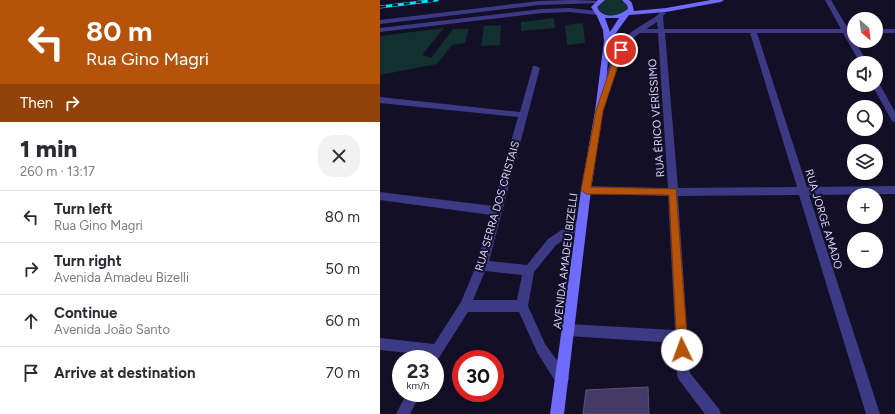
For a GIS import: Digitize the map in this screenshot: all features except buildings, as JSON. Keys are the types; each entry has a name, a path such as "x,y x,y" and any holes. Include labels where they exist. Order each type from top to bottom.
{"street":[{"path":"607,41 631,7 625,0"},
{"path":"380,30 542,11 570,10 599,14 610,18 626,14 663,13 721,0"},
{"path":"828,0 860,56"},
{"path":"600,1 594,7 606,30 607,41"},
{"path":"380,22 539,3 600,1"},
{"path":"600,111 617,57 625,42 663,13"},
{"name":"RUA ÉRICO VERÍSSIMO","path":"663,13 662,31 684,375 714,414"},
{"path":"640,31 846,31"},
{"name":"RUA JORGE AMADO","path":"753,31 873,414"},
{"path":"883,31 895,31"},
{"name":"AVENIDA AMADEU BIZELLI","path":"557,414 586,190 600,111 607,41"},
{"name":"RUA SERRA DOS CRISTAIS","path":"437,350 465,306 482,266 536,68"},
{"path":"880,92 895,119"},
{"path":"380,100 523,115"},
{"path":"586,190 673,192 895,190"},
{"path":"380,196 497,211"},
{"path":"562,379 541,348 522,306 529,270 552,242 582,222"},
{"path":"482,266 529,270"},
{"path":"465,306 522,306"},
{"path":"568,330 682,337"},
{"path":"380,344 412,350"},
{"path":"403,414 409,402"}],"green space":[{"path":"605,0 622,0 626,2 628,10 624,13 616,15 607,15 599,11 596,7"},
{"path":"554,18 555,28 521,31 521,22"},
{"path":"583,23 585,43 567,45 565,25"},
{"path":"501,25 500,45 481,46 484,26"},
{"path":"444,28 422,55 431,58 453,29 469,29 465,43 452,45 437,64 380,75 380,36"}],"railway":[{"path":"380,7 437,0"}],"route":[{"path":"621,50 617,57 600,111 586,190 673,192 682,350"}]}
